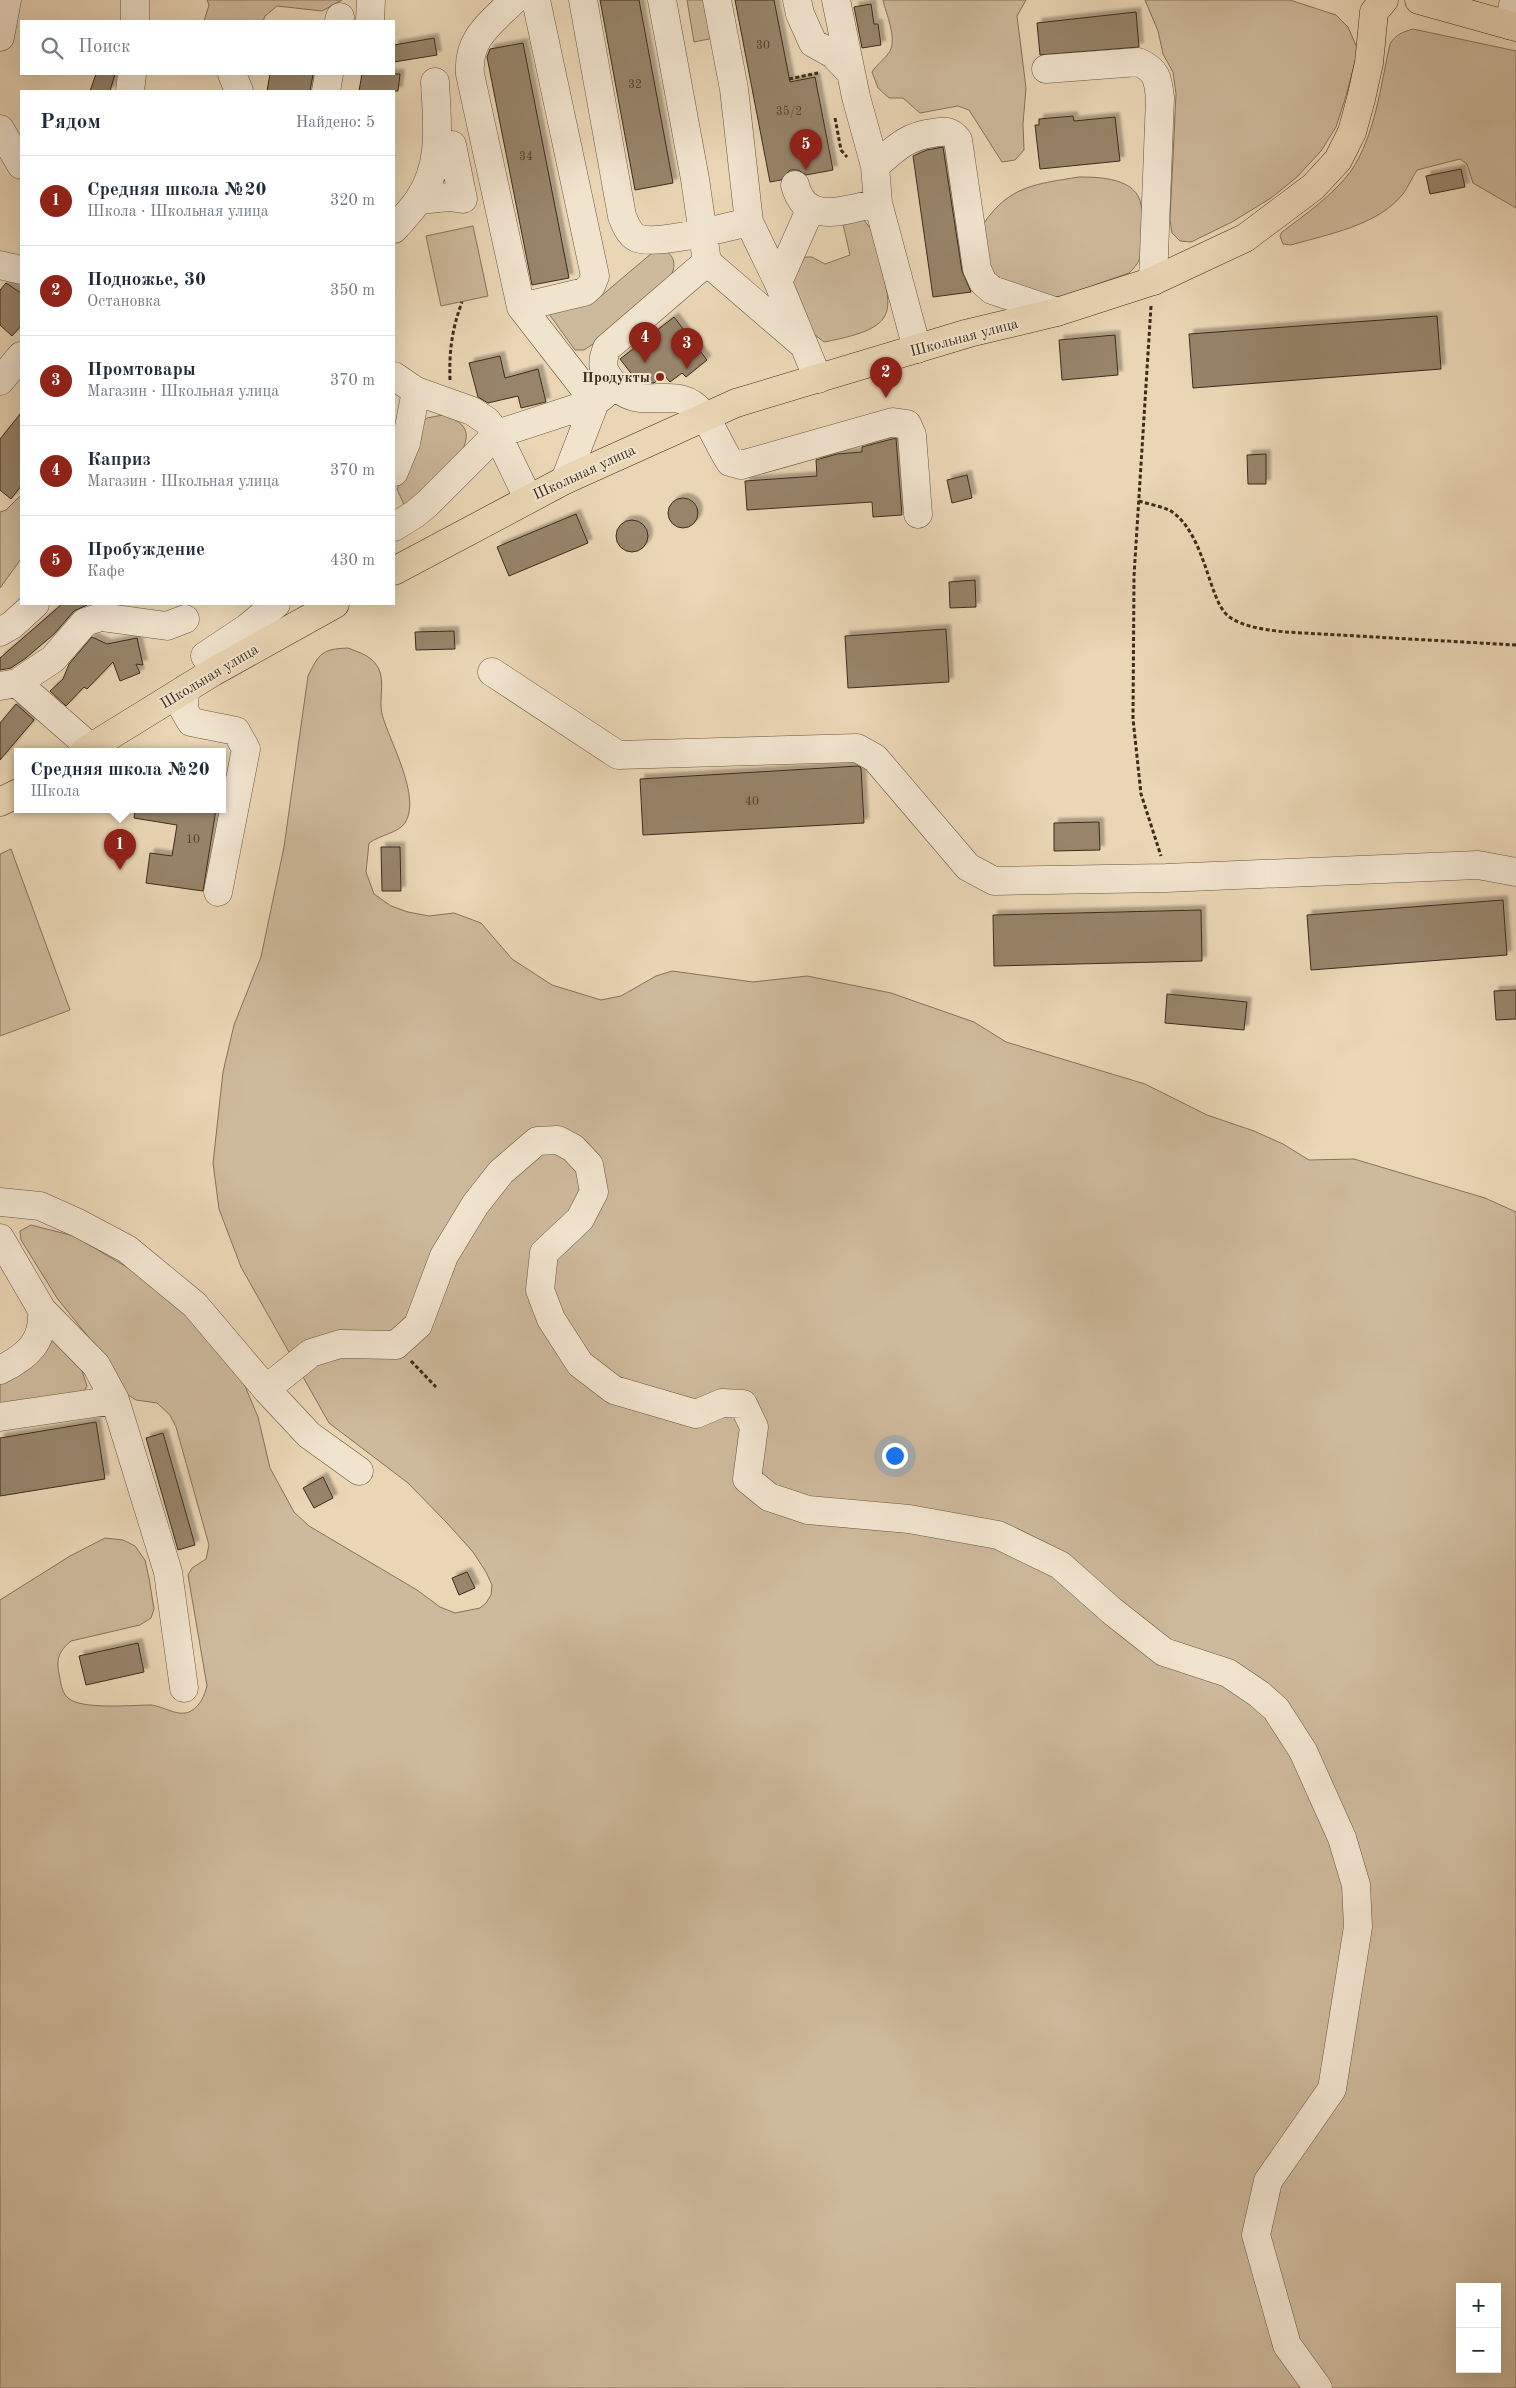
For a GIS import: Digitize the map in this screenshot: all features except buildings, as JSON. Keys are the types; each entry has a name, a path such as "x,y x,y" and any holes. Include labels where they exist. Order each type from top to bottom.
{"main road":[{"name":"Школьная улица","path":"404,566 528,498 736,403 969,333 1057,312 1153,281 1245,238 1312,187 1338,160 1352,132 1361,99 1369,63 1374,12 1384,0"},
{"path":"1419,0 1513,18"},
{"name":"Школьная улица","path":"91,748 185,689 209,664 333,605"}],"lane":[{"path":"0,37 7,0"},
{"path":"135,0 135,20"},
{"path":"370,20 371,0"},
{"path":"514,0 475,40 469,60 521,307 605,394"},
{"path":"521,307 584,292 591,286 595,276 536,0"},
{"path":"583,0 622,216 629,231 637,238 654,240 749,222"},
{"path":"662,0 695,179 707,262 802,344"},
{"path":"716,0 734,89 749,222 778,282 818,379"},
{"path":"797,0 800,14 813,44 833,54 851,73"},
{"path":"836,0 851,73 863,163 878,203 917,349"},
{"path":"1046,69 1138,62 1147,66 1158,77 1160,98 1153,281"},
{"path":"130,90 132,75"},
{"path":"232,75 239,90"},
{"path":"326,90 329,75"},
{"path":"395,229 419,200 429,181 435,159 438,136 435,82"},
{"path":"0,129 20,163"},
{"path":"863,163 911,137 947,131 953,134 958,140 977,269 983,282 992,290 1057,312"},
{"path":"452,145 463,199"},
{"path":"796,185 799,199 810,210 824,212 878,203"},
{"path":"419,200 449,197 501,210"},
{"path":"778,282 810,210"},
{"path":"565,480 605,394 602,361 607,348 707,262"},
{"path":"0,265 20,270"},
{"path":"0,381 20,357"},
{"path":"395,377 416,391 472,411 487,421 497,434 528,498"},
{"path":"395,470 406,443 416,391"},
{"path":"395,524 428,503 497,434 605,394 644,400 683,400 696,406 704,416 718,444 730,462 741,465 892,422 907,424 912,435 918,514"},
{"path":"395,529 404,566"},
{"path":"0,632 12,625 34,605"},
{"path":"86,748 8,684 53,659 85,622 101,617 167,626 189,611 209,664 275,605"},
{"path":"492,672 618,755 857,748 875,758 968,867 994,881 1166,878 1478,865 1516,872"},
{"path":"185,689 184,710 190,722 236,731 246,750 218,892"},
{"path":"266,1390 311,1353 340,1344 396,1346 418,1325 444,1256 475,1205 501,1172 538,1141 558,1140 573,1148 589,1166 594,1192 580,1219 544,1253 540,1290 551,1319 580,1364 614,1390 696,1414 722,1403 743,1404 754,1427 747,1479 769,1497 808,1510 909,1519 998,1534 1060,1565 1112,1611 1164,1652 1228,1673 1276,1709 1303,1751 1342,1838 1356,1885 1358,1927 1332,2089 1268,2180 1256,2235 1287,2345 1318,2388"},
{"path":"0,1202 40,1206 127,1249 195,1305 266,1390 309,1435 359,1471"},
{"path":"0,1238 42,1310 96,1365 114,1400 168,1572 184,1688"},
{"path":"0,1370 10,1365 38,1342 43,1327 42,1310"},
{"path":"0,1417 114,1400"}],"path":[{"path":"789,79 819,73 823,76"},
{"path":"834,109 841,150 863,163"},
{"path":"1153,281 1134,576 1133,719 1141,794 1166,878"},
{"path":"451,403 450,343 453,327 462,302"},
{"path":"1139,501 1168,510 1186,526 1201,556 1219,605 1229,617 1239,622 1260,629 1286,632 1516,645"},
{"path":"396,1346 436,1388"}],"shaded area":[{"path":"207,0 342,0 322,11 277,6 265,16 263,20 204,20 209,5"},
{"path":"687,0 707,0 714,38 694,42"},
{"path":"883,0 1026,0 1017,16 1026,88 1023,124 1024,150 1015,160 1002,162 969,110 958,106 920,113 903,98 889,98 878,88 872,72 890,51 892,45 890,26"},
{"path":"1145,0 1290,0 1336,15 1348,27 1358,50 1336,127 1321,151 1297,177 1271,198 1232,222 1191,242 1180,241 1172,233 1170,220 1176,94 1173,72 1163,54 1158,31"},
{"path":"1413,29 1516,51 1516,208 1473,183 1467,164 1460,159 1417,170 1403,194 1392,205 1366,221 1291,245 1283,244 1280,236 1282,232 1328,196 1351,171 1372,126 1390,44 1403,32"},
{"path":"1079,177 1116,181 1133,189 1138,196 1142,211 1142,228 1140,256 1135,266 1129,273 1063,296 1053,297 1003,281 993,272 988,261 984,223 1004,201 1026,188"},
{"path":"863,219 871,229 874,238 888,298 887,311 881,321 870,329 851,336 824,342 810,331 792,281 804,257 812,257 825,264 850,255 843,224"},
{"path":"473,226 488,296 441,306 426,236"},
{"path":"665,250 671,255 674,262 671,276 596,342 584,350 575,350 549,314 594,302 652,253"},
{"path":"443,415 457,421 465,429 466,440 464,446 460,454 405,507 397,489 417,448 423,422 427,418"},
{"path":"20,496 20,560 0,588 0,512 6,510"},
{"path":"348,648 371,659 378,667 382,682 382,714 407,784 410,799 409,812 405,823 393,832 369,843 366,872 374,894 391,906 408,912 429,916 454,913 481,923 512,959 552,985 601,1000 621,996 656,976 672,971 753,982 807,976 891,993 974,1022 1006,1042 1145,1084 1207,1115 1254,1131 1283,1144 1309,1160 1354,1159 1485,1198 1516,1212 1516,2388 0,2388 0,1600 70,1556 105,1538 123,1540 135,1546 145,1560 154,1609 151,1618 140,1625 71,1641 61,1652 58,1660 59,1674 64,1693 75,1702 84,1704 108,1706 151,1705 186,1713 200,1703 207,1686 188,1575 192,1568 206,1559 209,1545 176,1427 170,1415 157,1403 136,1400 125,1393 106,1359 57,1298 21,1240 20,1231 31,1225 74,1236 130,1269 187,1316 242,1379 258,1417 270,1468 294,1512 309,1526 417,1590 440,1607 455,1613 480,1608 491,1595 492,1585 486,1572 473,1552 447,1523 408,1483 329,1423 241,1267 219,1209 213,1163 223,1072 234,1025 261,957 284,847 308,676 318,658 326,651"},
{"path":"11,849 70,1010 0,1036 0,854"},
{"path":"53,1337 81,1368 87,1386 83,1393 0,1409 0,1382"}],"place":[{"name":"Пробуждение","path":"806,170"},
{"name":"Каприз","path":"645,363"},
{"name":"Промтовары","path":"687,369"},
{"name":"Продукты","path":"660,377"},
{"name":"Подножье, 30","path":"886,398"},
{"name":"Средняя школа №20","path":"120,870"}]}
